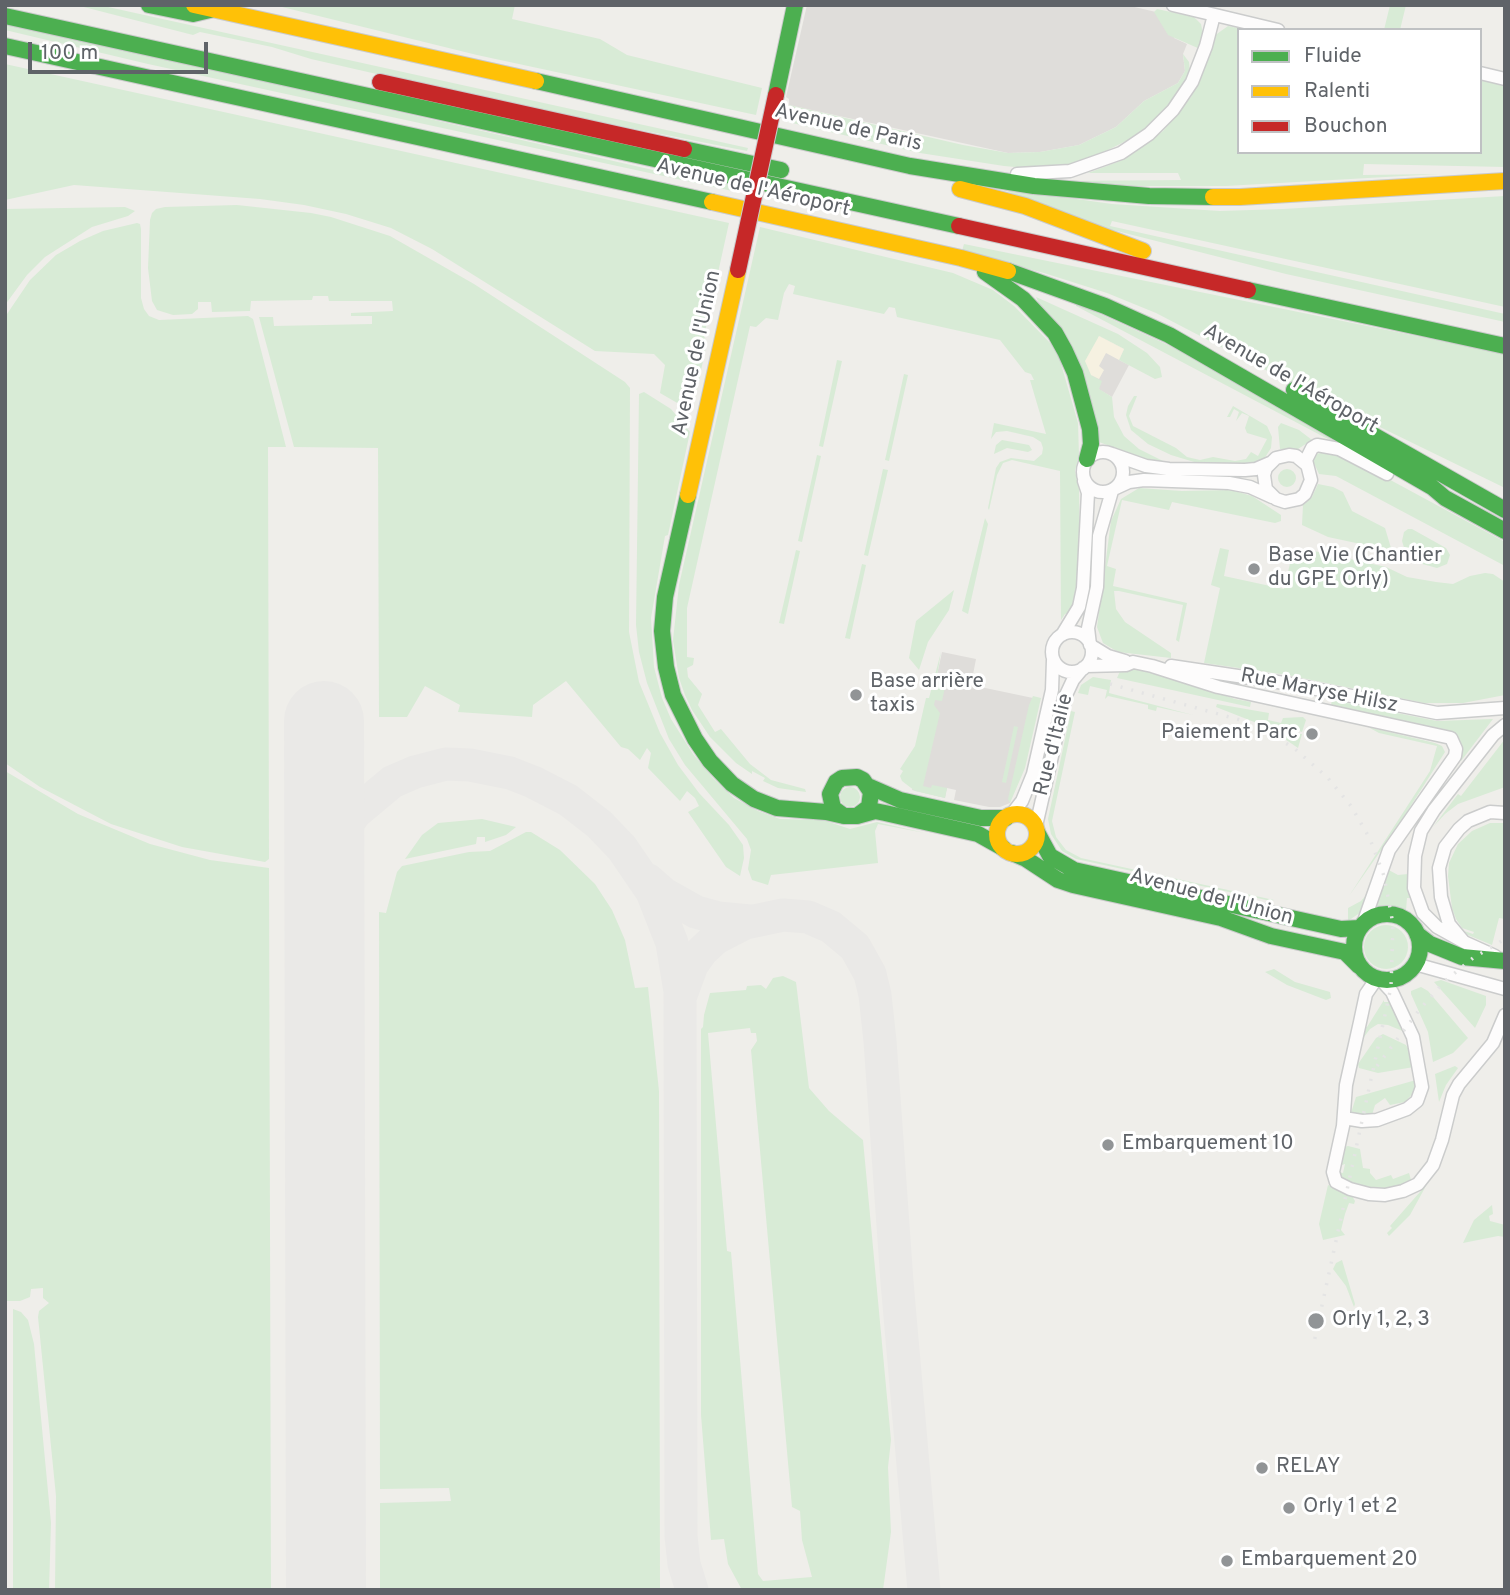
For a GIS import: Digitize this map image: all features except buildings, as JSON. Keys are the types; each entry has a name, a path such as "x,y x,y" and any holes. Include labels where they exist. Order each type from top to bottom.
{"main road":[{"path":"28,5 1505,330"},
{"path":"149,5 192,14 212,7"},
{"name":"Avenue de Paris","path":"194,5 885,160 986,179 1084,192 1195,197 1240,197 1505,181"},
{"name":"Avenue de l'Union","path":"795,5 663,614 666,667 679,709 695,739 710,761 743,792 777,808 850,816 875,811 978,834 1026,859 1058,880 1222,918 1271,936 1345,953 1365,972 1379,979"},
{"path":"5,16 1505,346"},
{"path":"5,33 182,76 201,89"},
{"name":"Avenue de l'Aéroport","path":"5,46 650,188 961,258 1014,273 1145,323 1204,354 1505,531"},
{"path":"697,116 710,127 720,131 1026,206 1143,251"},
{"path":"650,188 668,182 1056,257 1078,260 1105,258"},
{"path":"1443,185 1461,193 1505,191"},
{"path":"961,258 1012,289 1036,311 1055,334 1075,373 1086,411 1091,444 1087,459"},
{"path":"1105,306 1124,305 1174,325 1505,510"},
{"path":"1479,494 1494,492 1505,496"},
{"name":"Avenue de l'Union","path":"679,709 714,754 740,777 760,790 781,798 801,801 818,797 836,782 850,776 900,800 981,818 1023,815 1037,829 1049,856 1074,870 1341,929 1352,930 1376,916 1392,915 1407,922 1430,944 1462,957 1505,960"},
{"path":"832,788 831,801 838,813 850,816 869,807 871,800 868,786"},
{"path":"1008,816 998,830 998,839 1008,850 1023,853 1030,849 1035,843 1037,829"},
{"path":"1359,966 1354,939 1362,926"},
{"path":"1379,979 1397,978 1410,970 1415,964 1419,949 1417,934"}],"street":[{"path":"1173,5 1269,28"},
{"path":"986,179 996,175 1070,171 1121,153 1149,134 1173,110 1192,82 1214,15"},
{"path":"1482,73 1505,79"},
{"path":"1307,465 1289,455 1255,469 1169,469 1146,466 1102,452 1087,459 1082,469 1084,481 1092,490 1098,492 1144,480 1228,483 1250,487 1276,499 1293,502 1305,494 1311,480 1306,460 1312,448 1317,445 1331,446 1419,490 1445,498"},
{"path":"1112,454 1120,461 1123,473 1114,489"},
{"path":"1270,462 1264,482 1266,489 1276,499"},
{"name":"Rue d'Italie","path":"1008,816 1022,801 1033,774 1052,690 1053,646 1079,607 1083,588 1088,493 1084,481"},
{"name":"Rue d'Italie","path":"1037,829 1066,695 1073,680 1091,656 1088,628 1097,587 1099,536 1114,489"},
{"path":"1062,635 1079,634 1090,645"},
{"name":"Rue Maryse Hilsz","path":"1090,645 1108,656 1161,668 1218,687 1451,738 1456,749 1455,755 1389,850 1362,926"},
{"name":"Rue d'Italie","path":"1054,660 1066,671 1072,672 1084,667"},
{"name":"Rue Maryse Hilsz","path":"1084,667 1133,662 1199,670 1291,684 1419,711 1454,713 1503,709"},
{"path":"1505,726 1493,735 1434,810 1421,831 1413,874 1417,902 1423,913 1437,926 1464,942 1505,960"},
{"path":"1464,942 1449,924 1444,912 1439,879 1441,858 1452,836 1468,821 1490,812 1505,813"},
{"path":"1415,964 1505,989"},
{"path":"1350,1119 1377,1120 1407,1109 1418,1101 1422,1087 1413,1037 1392,992 1379,979 1366,994 1346,1085 1343,1126 1334,1177 1341,1185 1368,1194 1385,1195 1402,1191 1418,1184 1427,1173 1442,1140 1453,1095 1466,1073 1493,1043 1505,1016"}],"shaded area":[{"path":"807,5 1126,5 1173,16 1174,38 1187,44 1183,54 1185,71 1178,83 1144,101 1116,127 1079,145 1040,152 1008,153 789,105 789,99 786,97"},
{"path":"1099,336 1124,349 1119,360 1129,365 1112,397 1098,389 1091,375"},
{"path":"942,652 976,659 971,685 1033,698 1010,803 989,807 954,800 956,790 947,788 945,798 912,790"}],"green space":[{"path":"76,5 99,5 748,148 747,151 499,102 311,59 272,47 200,32 193,35"},
{"path":"274,5 515,5 512,19 600,39 627,55 762,88 756,115 477,55"},
{"path":"1390,5 1406,5 1400,28 1384,28"},
{"path":"1157,9 1194,17 1201,24 1203,34 1200,49 1168,35 1154,12"},
{"path":"5,22 666,173 739,184 737,192 148,64 5,30"},
{"path":"1228,26 1238,28 1237,154 1482,154 1482,78 1505,84 1505,167 1364,164 1363,175 1439,174 1226,186 1136,186 1062,181 1181,180 1178,173 1088,173 1120,161 1163,131 1191,97 1204,69 1214,36"},
{"path":"1183,54 1189,62 1190,73 1164,110 1138,135 1071,165 1037,169 1004,166 920,153 784,121 789,105 963,145 1008,153 1040,152 1079,145 1116,127 1144,101 1178,83 1185,71"},
{"path":"5,64 729,223 704,336 707,342 695,399 679,404 660,393 665,365 654,354 595,351 432,249 391,228 346,214 260,199 74,185 5,200"},
{"path":"998,188 1112,204 1220,211 1505,196 1505,307 1112,221 1110,226 1505,314 1505,322 1286,274 1109,229"},
{"path":"237,205 331,217 390,236 474,284 625,382 630,388 629,632 639,682 660,733 678,765 743,845 744,858 740,876 726,867 688,812 699,806 695,798 687,791 680,801 648,768 651,753 647,748 640,760 628,749 621,747 566,681 533,705 532,717 458,712 460,705 425,686 407,717 379,717 378,448 294,447 259,317 273,317 274,326 372,324 372,316 351,316 351,313 393,311 392,301 329,301 328,296 313,296 312,300 251,301 250,311 212,312 211,302 198,302 198,309 192,314 173,315 157,310 152,301 148,268 152,213 165,207"},
{"path":"125,207 135,211 128,216 92,227 45,257 27,275 5,305 5,209"},
{"path":"137,223 141,229 141,298 149,316 159,320 248,316 253,319 286,447 268,447 269,859 265,862 182,847 111,824 40,787 5,763 5,317 30,280 56,255 103,231"},
{"path":"760,227 953,273 993,290 1014,306 1057,350 1078,423 1079,456 1075,471 1079,489 1080,549 1077,594 1069,613 1061,620 1060,471 1012,460 1003,463 997,475 989,510 988,508 996,468 1000,462 1011,458 1034,461 1042,454 1043,448 1041,442 1033,437 1007,431 996,432 991,439 994,423 1046,434 1030,380 1034,380 1000,340 897,317 895,308 889,307 884,314 793,294 795,286 789,284 784,293 778,320 766,318 756,327 750,326 687,608 687,657 694,658 693,665 687,668 688,677 702,694 698,705 715,732 721,729 750,764 771,780 805,789 806,792 778,788 763,781 765,778 752,771 752,774 736,763 710,737 685,695 679,678 673,640 679,585"},
{"path":"964,244 1505,354 1505,488 1308,392 1156,313 1107,293 962,251"},
{"path":"1036,297 1118,334 1147,353 1160,367 1162,377 1155,379 1119,360 1124,349 1099,336 1091,375 1102,381 1099,389 1112,397 1114,417 1124,436 1139,449 1167,463 1155,463 1099,442"},
{"path":"1076,303 1203,361 1377,465 1076,306"},
{"path":"837,360 842,361 823,447 819,446"},
{"path":"904,374 908,375 889,461 885,460"},
{"path":"644,392 671,409 690,432 668,535 665,536 651,618 654,667 671,719 693,754 713,778 734,798 758,811 780,819 823,820 850,829 877,822 925,833 878,824 875,831 878,863 771,875 768,885 752,880 748,869 751,850 747,839 685,765 669,739 647,683 636,625 639,394"},
{"path":"1134,396 1137,396 1129,416 1133,426 1176,448 1187,457 1200,460 1213,457 1235,461 1246,459 1251,452 1258,456 1267,439 1247,433 1245,428 1249,416 1242,413 1236,421 1239,412 1234,409 1230,417 1227,417 1233,406 1267,426 1272,437 1271,448 1264,459 1251,464 1204,465 1171,455 1148,444 1131,430 1126,415"},
{"path":"1281,423 1299,430 1312,440 1298,449 1280,449 1278,427"},
{"path":"1002,440 1029,445 1032,450 1028,452 1007,448 994,454 996,445"},
{"path":"1326,452 1346,456 1505,542 1505,566 1336,476 1319,474 1313,461 1316,454"},
{"path":"817,455 821,456 802,542 798,541"},
{"path":"883,469 888,470 868,556 864,555"},
{"path":"1287,469 1293,472 1296,478 1293,484 1287,487 1281,484 1278,478 1281,472"},
{"path":"1318,484 1343,492 1352,511 1385,528 1391,548 1384,549 1328,537 1302,525 1303,505 1312,497"},
{"path":"1139,488 1231,490 1252,496 1281,515 1281,521 1275,523 1172,502 1169,510 1122,500 1107,566 1116,569 1113,586 1187,603 1179,642 1176,640 1183,605 1114,591 1116,609 1125,622 1171,653 1171,658 1118,652 1103,643 1097,627 1111,521 1121,499"},
{"path":"985,518 988,524 968,614 962,611"},
{"path":"1408,529 1446,548 1450,555 1447,564 1437,568 1408,560 1402,541 1404,532"},
{"path":"1220,548 1229,550 1224,576 1284,589 1292,555 1310,550 1386,567 1407,577 1436,582 1453,584 1470,576 1493,574 1505,582 1505,695 1463,703 1424,703 1287,675 1204,663 1220,588 1211,585"},
{"path":"796,550 800,551 784,624 779,623"},
{"path":"862,564 866,565 850,639 845,638"},
{"path":"954,590 949,610 928,642 919,670 909,658 916,621"},
{"path":"941,652 937,676 947,678 942,701 935,700 934,705 940,713 923,786 947,788 945,798 915,791 902,781 900,776 903,771 900,769 915,746 926,698 929,698"},
{"path":"1137,668 1162,673 1235,699 1251,702 1250,707 1117,678 1121,669"},
{"path":"1093,677 1111,680 1109,693 1193,715 1157,707 1156,711 1148,709 1148,705 1108,696 1105,699 1107,690 1090,686 1088,695 1078,693 1081,685"},
{"path":"1033,696 1041,698 1025,768 1010,803 1008,799"},
{"path":"1332,700 1437,721 1493,719 1461,761 1457,759 1447,731 1331,705"},
{"path":"1217,704 1269,713 1268,720 1281,723 1283,718 1303,717 1306,720 1302,732 1292,726 1289,733 1297,736 1302,734 1298,748 1267,727 1216,707"},
{"path":"1071,711 1075,712 1052,821 1056,837 1066,850 1081,858 1274,900 1076,859 1062,851 1051,834 1048,819"},
{"path":"1014,726 1018,727 1006,783 1002,782"},
{"path":"1368,727 1435,743 1442,746 1445,752 1349,896 1430,771 1437,746 1379,733"},
{"path":"1505,739 1505,787 1458,804 1433,827 1458,794 1461,796"},
{"path":"5,771 78,814 150,844 210,860 269,868 271,1590 55,1590 56,1496 38,1317 39,1311 49,1303 43,1298 43,1288 31,1289 30,1297 20,1301 5,1301"},
{"path":"846,787 854,787 860,797 854,807 846,807 840,801 840,793"},
{"path":"482,819 516,827 506,835 485,842 485,837 477,837 476,844 405,859 422,835 438,823"},
{"path":"1490,823 1505,823 1505,919 1499,918 1492,945 1468,935 1464,931 1474,932 1462,928 1456,919 1448,876 1449,863 1458,844 1472,831"},
{"path":"526,832 531,832 560,850 595,884 612,910 625,940 635,988 648,987 659,1091 660,1590 380,1590 380,1503 451,1501 449,1488 380,1489 379,912 386,913 397,872 402,866 469,852 490,851"},
{"path":"1385,868 1398,875 1408,874 1411,898 1407,898 1406,910 1386,905 1372,907"},
{"path":"1369,892 1361,912 1348,921 1348,908 1361,901"},
{"path":"1386,925 1395,926 1402,931 1407,938 1407,956 1402,963 1395,968 1386,969 1377,968 1370,963 1365,956 1364,947 1365,938 1370,931 1377,926"},
{"path":"1274,969 1295,982 1330,992 1331,998 1326,1000 1287,985 1265,972"},
{"path":"783,976 796,982 809,1088 829,1111 863,1140 891,1440 888,1467 891,1532 883,1590 742,1590 728,1564 724,1539 711,1540 701,1415 701,1029 710,993 746,990 747,986 761,985 766,989 773,978","holes":["750,1028 751,1033 756,1033 757,1041 751,1050 792,1507 800,1511 802,1540 812,1577 763,1581 758,1574 731,1252 727,1251 708,1033"]},
{"path":"1441,980 1486,996 1486,1005 1475,1028 1434,982"},
{"path":"1421,987 1428,991 1468,1038 1453,1053 1433,1062 1428,1032 1411,994 1411,991"},
{"path":"1384,1000 1393,1002 1405,1032 1378,1024 1370,1029 1361,1041 1362,1026 1367,1027"},
{"path":"1383,1034 1406,1045 1414,1067 1378,1073 1359,1068 1358,1064 1376,1038"},
{"path":"1455,1066 1458,1068 1446,1085 1439,1102 1435,1074"},
{"path":"1416,1080 1416,1090 1405,1102 1390,1105 1385,1098 1375,1105 1372,1115 1351,1113 1356,1097"},
{"path":"1344,1147 1360,1149 1363,1168 1370,1169 1376,1180 1391,1175 1393,1179 1409,1173 1411,1180 1399,1186 1380,1189 1346,1182 1338,1172 1343,1173 1345,1164 1339,1166"},
{"path":"1427,1184 1410,1215 1389,1236 1387,1233 1392,1228 1390,1226"},
{"path":"1328,1185 1352,1196 1355,1201 1354,1204 1349,1203 1345,1214 1341,1230 1345,1235 1323,1240 1319,1224"},
{"path":"1492,1205 1493,1214 1489,1216 1490,1221 1505,1225 1505,1237 1463,1243 1474,1220"},
{"path":"1342,1260 1354,1307 1346,1286 1333,1269 1336,1263"},
{"path":"13,1309 21,1312 28,1320 34,1344 51,1523 49,1590 13,1590"}],"sand":[{"path":"1099,336 1124,349 1119,360 1106,353 1099,366 1104,370 1099,379 1091,375 1085,361"}],"taxiway":[{"path":"324,909 330,859 340,836 355,813 392,782 415,772 446,764 470,765 510,773 568,800 599,824 622,848 652,892 672,943 680,991 681,1536 684,1564 692,1590"},
{"path":"648,880 664,894 696,912 718,918 750,921"},
{"path":"681,995 692,965 716,938 745,923 783,915 808,917 831,927 855,947 870,974 880,1041 897,1282 924,1590"}],"runway":[{"path":"324,721 326,1590"}],"railway":[{"path":"1110,684 1240,720 1268,732 1295,749 1327,777 1351,806 1370,839 1384,876 1393,924 1391,987 1313,1347"},
{"path":"1377,1066 1444,982 1473,958 1505,939"}],"traffic: fast":[{"path":"149,5 193,14 210,10"},
{"path":"776,95 795,5"},
{"path":"5,16 959,226"},
{"path":"5,46 712,202"},
{"path":"536,81 910,166 1034,186 1149,196 1213,197"},
{"path":"684,149 781,170"},
{"path":"1008,271 1105,306 1169,335 1432,487 1445,498"},
{"path":"985,272 1023,299 1055,333 1065,351 1075,373 1090,429 1091,444 1087,459"},
{"path":"1248,290 1505,346"},
{"path":"1294,390 1505,510"},
{"path":"688,495 665,597 662,631 666,667 673,695 695,739 710,761 732,784 754,799 777,808 844,816"},
{"path":"1445,498 1505,531"},
{"path":"857,816 869,807 871,792 863,780 857,777 842,778 836,782 830,794 833,808 844,816 857,816 875,811 885,813 978,834 1003,848"},
{"path":"868,786 900,800 981,818 1006,818"},
{"path":"1037,832 1050,856 1074,870 1341,929 1360,928"},
{"path":"1012,853 1058,880 1073,885 1221,918 1271,936 1345,952 1359,966"},
{"path":"1387,914 1400,917 1410,924 1417,934 1420,947 1417,960 1410,970 1400,977 1387,980 1374,977 1364,970 1357,960 1354,947 1357,934 1364,924 1374,917 1387,914"},
{"path":"1417,934 1430,944 1462,957 1505,961"}],"traffic: slow":[{"path":"194,5 536,81"},
{"path":"1213,197 1505,181"},
{"path":"960,189 1025,206 1143,251"},
{"path":"712,202 1008,271"},
{"path":"688,495 738,270"},
{"path":"1017,814 1031,820 1037,834 1031,848 1017,854 1003,848 997,834 1003,820 1017,814"}],"traffic: jam":[{"path":"380,82 684,149"},
{"path":"738,270 776,95"},
{"path":"959,226 1248,290"}],"place":[{"name":"Base Vie (Chantier du GPE Orly)","path":"1254,569"},
{"name":"Base arrière taxis","path":"856,695"},
{"name":"Paiement Parc","path":"1312,734"},
{"name":"Embarquement 10","path":"1108,1145"},
{"name":"Orly 1, 2, 3","path":"1316,1321"},
{"name":"RELAY","path":"1262,1468"},
{"name":"Orly 1 et 2","path":"1289,1508"},
{"name":"Embarquement 20","path":"1227,1561"}]}
